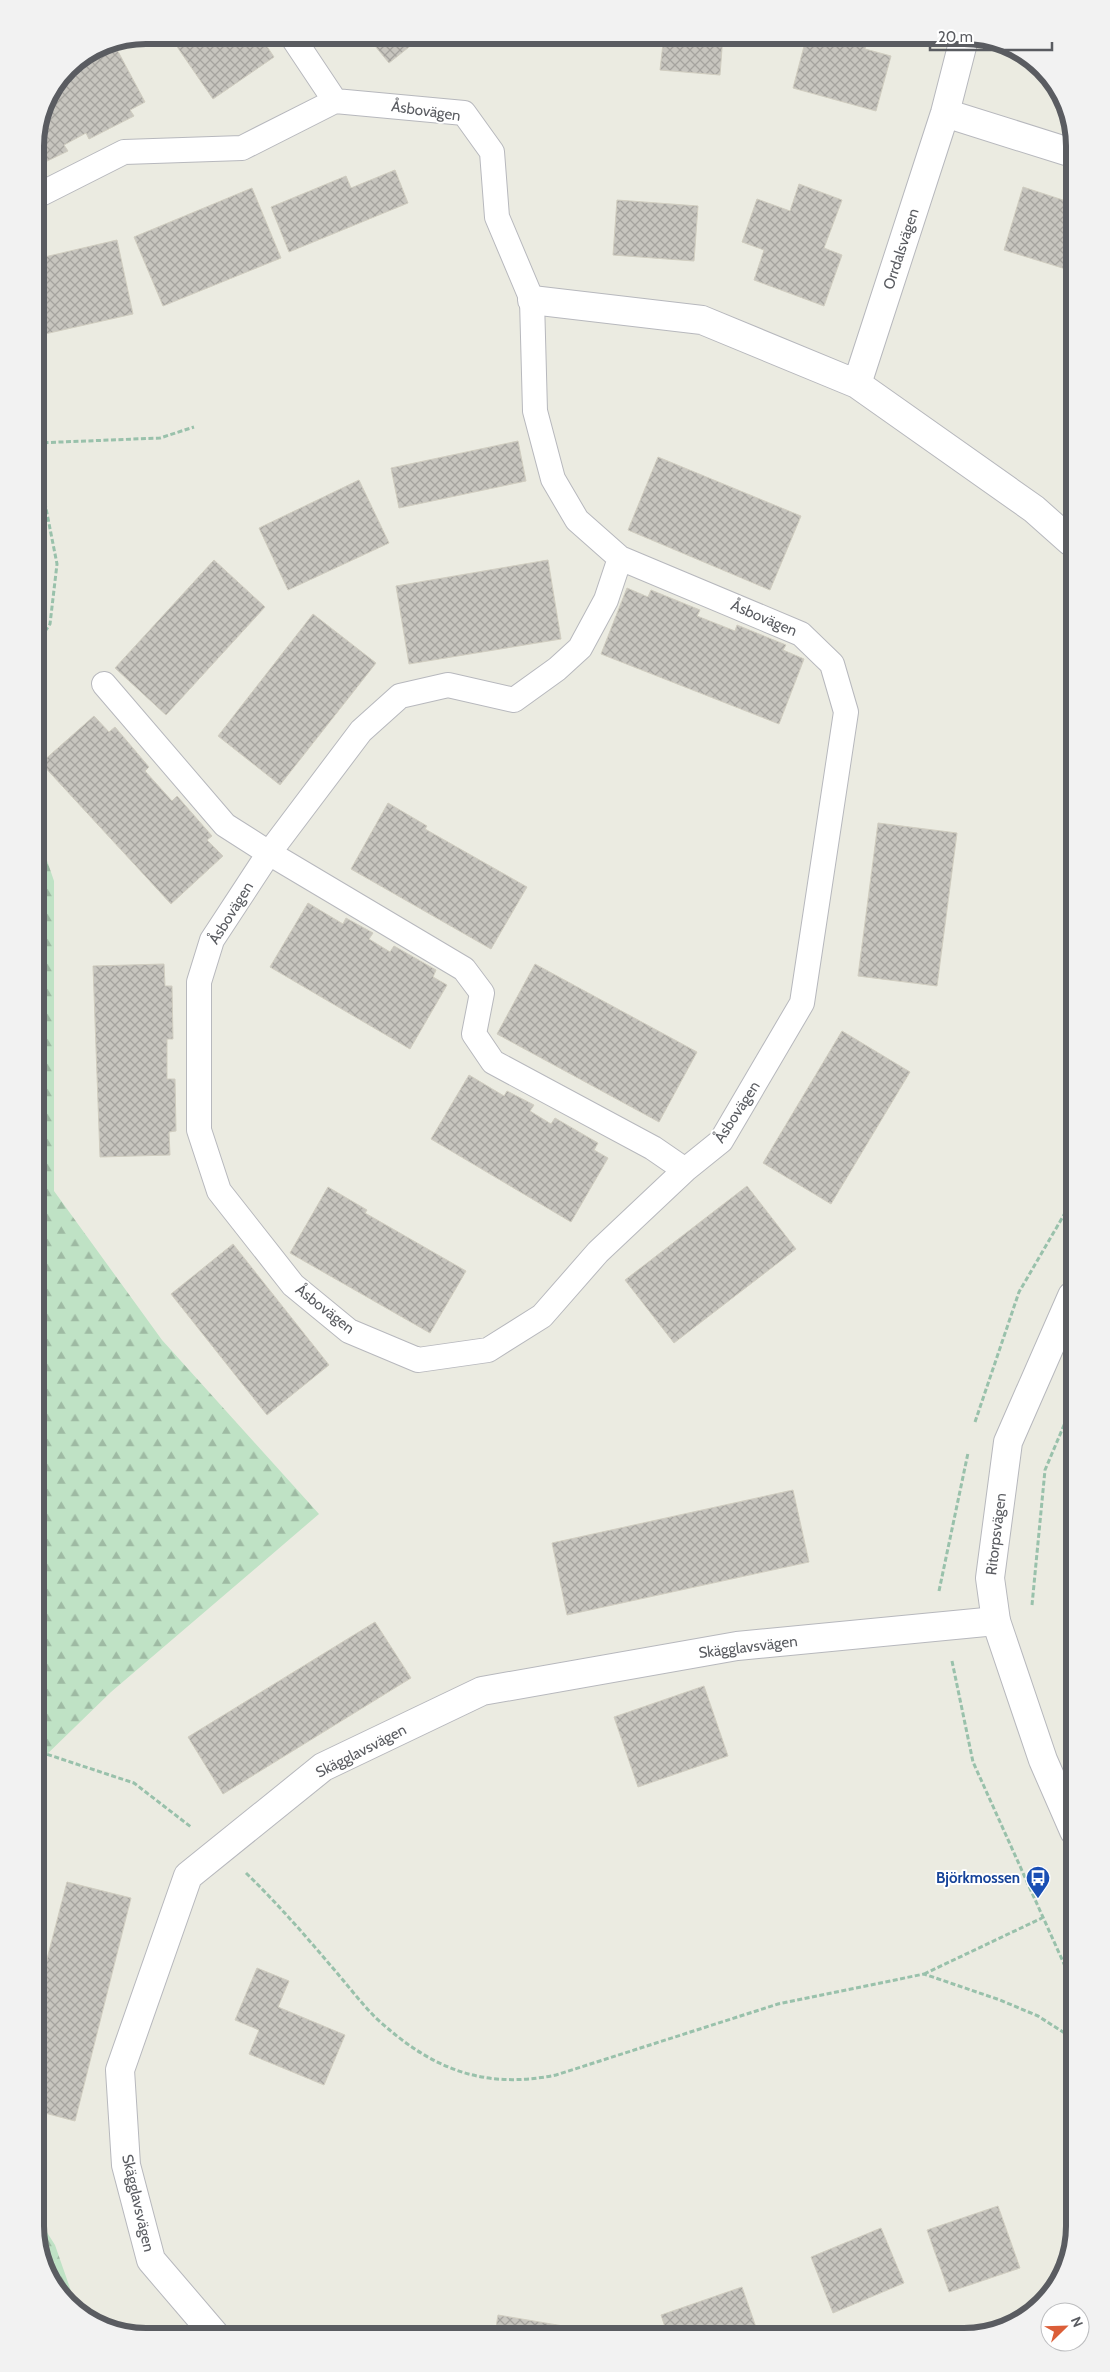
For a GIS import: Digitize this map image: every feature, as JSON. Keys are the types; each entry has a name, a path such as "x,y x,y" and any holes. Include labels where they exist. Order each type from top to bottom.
{"street":[{"name":"Orrdalsvägen","path":"857,384 945,113 963,44"},
{"path":"945,113 1066,151"},
{"path":"532,300 702,320 857,384 1034,509 1066,537"},
{"name":"Ritorpsvägen","path":"1066,1310 1008,1442 990,1578 996,1621 1043,1760 1066,1813"},
{"name":"Skägglavsvägen","path":"209,2328 151,2260 126,2165 120,2070 188,1876 323,1767 482,1691 736,1646 996,1621"}],"lane":[{"path":"44,192 124,152 242,148 335,101 297,44"},
{"name":"Åsbovägen","path":"335,101 464,113 492,152 497,217 532,300 535,411 553,479 577,520 620,558 802,634 832,664 846,712 802,1003 721,1141 684,1170 598,1252 542,1316 488,1350 418,1360 349,1331 293,1285 219,1191 199,1130 199,982 212,940 269,853 361,731 400,696 448,685 514,700 557,669 580,648 606,600 620,558"},
{"path":"104,684 225,824 269,853 464,969 482,993 474,1034 493,1062 653,1148 684,1170"}],"path":[{"path":"44,443 160,438 194,427"},
{"path":"44,498 57,564 50,624 44,633"},
{"path":"1032,1606 1045,1470 1066,1420"},
{"path":"44,1753 134,1783 220,1850 265,1893 375,2016 425,2056 476,2077 513,2081 556,2075 778,2004 924,1974 1042,1918"},
{"path":"924,1974 1000,2000 1038,2016 1066,2034"}],"green space":[{"path":"44,575 47,581 44,601"},
{"path":"44,852 54,881 54,1191 162,1340 319,1514 111,1692 44,1757"},
{"path":"44,2228 55,2245 73,2297 57,2277 49,2259"}],"building":[{"path":"175,44 265,44 274,57 213,99"},
{"path":"373,44 413,44 389,63"},
{"path":"663,44 722,44 720,75 660,70"},
{"path":"805,44 866,44 865,49 891,56 876,111 793,88"},
{"path":"116,48 145,102 130,110 134,116 89,139 86,133 64,145 68,151 44,163 46,126 54,101 65,84 79,69 95,57"},
{"path":"395,170 408,203 289,252 271,207 346,176 351,188"},
{"path":"799,184 842,200 824,248 842,255 824,306 754,280 764,250 742,242 757,199 790,211"},
{"path":"1023,187 1066,201 1066,269 1004,250"},
{"path":"252,188 281,258 163,306 134,237"},
{"path":"617,200 698,206 694,261 613,255"},
{"path":"117,240 133,314 44,334 44,257"},
{"path":"518,441 526,481 399,508 391,468"},
{"path":"658,457 801,516 770,590 628,530"},
{"path":"359,480 389,543 288,590 259,528"},
{"path":"214,560 265,607 166,715 115,668"},
{"path":"548,560 561,639 409,664 396,586"},
{"path":"627,588 648,597 651,590 700,610 697,616 735,631 737,625 786,645 783,650 804,659 779,724 601,654"},
{"path":"313,614 376,663 280,785 218,736"},
{"path":"94,716 109,732 115,727 149,767 145,771 172,801 177,796 212,836 207,840 223,856 171,904 44,766 44,760"},
{"path":"388,803 427,826 425,829 527,887 491,949 351,869"},
{"path":"878,823 957,833 937,986 858,976"},
{"path":"308,903 343,924 346,918 373,933 369,939 390,952 394,946 436,970 433,977 447,985 410,1049 270,967"},
{"path":"164,964 165,986 172,986 173,1039 167,1039 167,1079 175,1079 176,1131 169,1132 170,1155 100,1157 93,966"},
{"path":"535,964 697,1052 659,1122 497,1034"},
{"path":"842,1031 910,1072 831,1204 763,1163"},
{"path":"469,1075 504,1096 507,1091 534,1105 530,1111 551,1124 555,1118 598,1143 594,1150 608,1158 571,1222 431,1139"},
{"path":"747,1186 796,1249 674,1343 625,1280"},
{"path":"328,1187 367,1210 365,1213 466,1271 430,1333 290,1253"},
{"path":"233,1244 329,1365 267,1415 171,1294"},
{"path":"793,1490 809,1562 567,1615 552,1543"},
{"path":"375,1622 411,1678 223,1794 188,1737"},
{"path":"704,1686 728,1756 638,1787 614,1717"},
{"path":"67,1882 131,1898 75,2121 44,2113 44,1971"},
{"path":"257,1968 289,1981 278,2007 345,2035 324,2085 249,2054 259,2030 235,2020"},
{"path":"998,2206 1020,2268 949,2292 927,2230"},
{"path":"881,2228 904,2283 833,2313 811,2257"},
{"path":"742,2287 756,2328 665,2328 661,2315"},
{"path":"498,2315 575,2328 496,2328"}],"place":[{"name":"Björkmossen","path":"1038,1899"}]}
